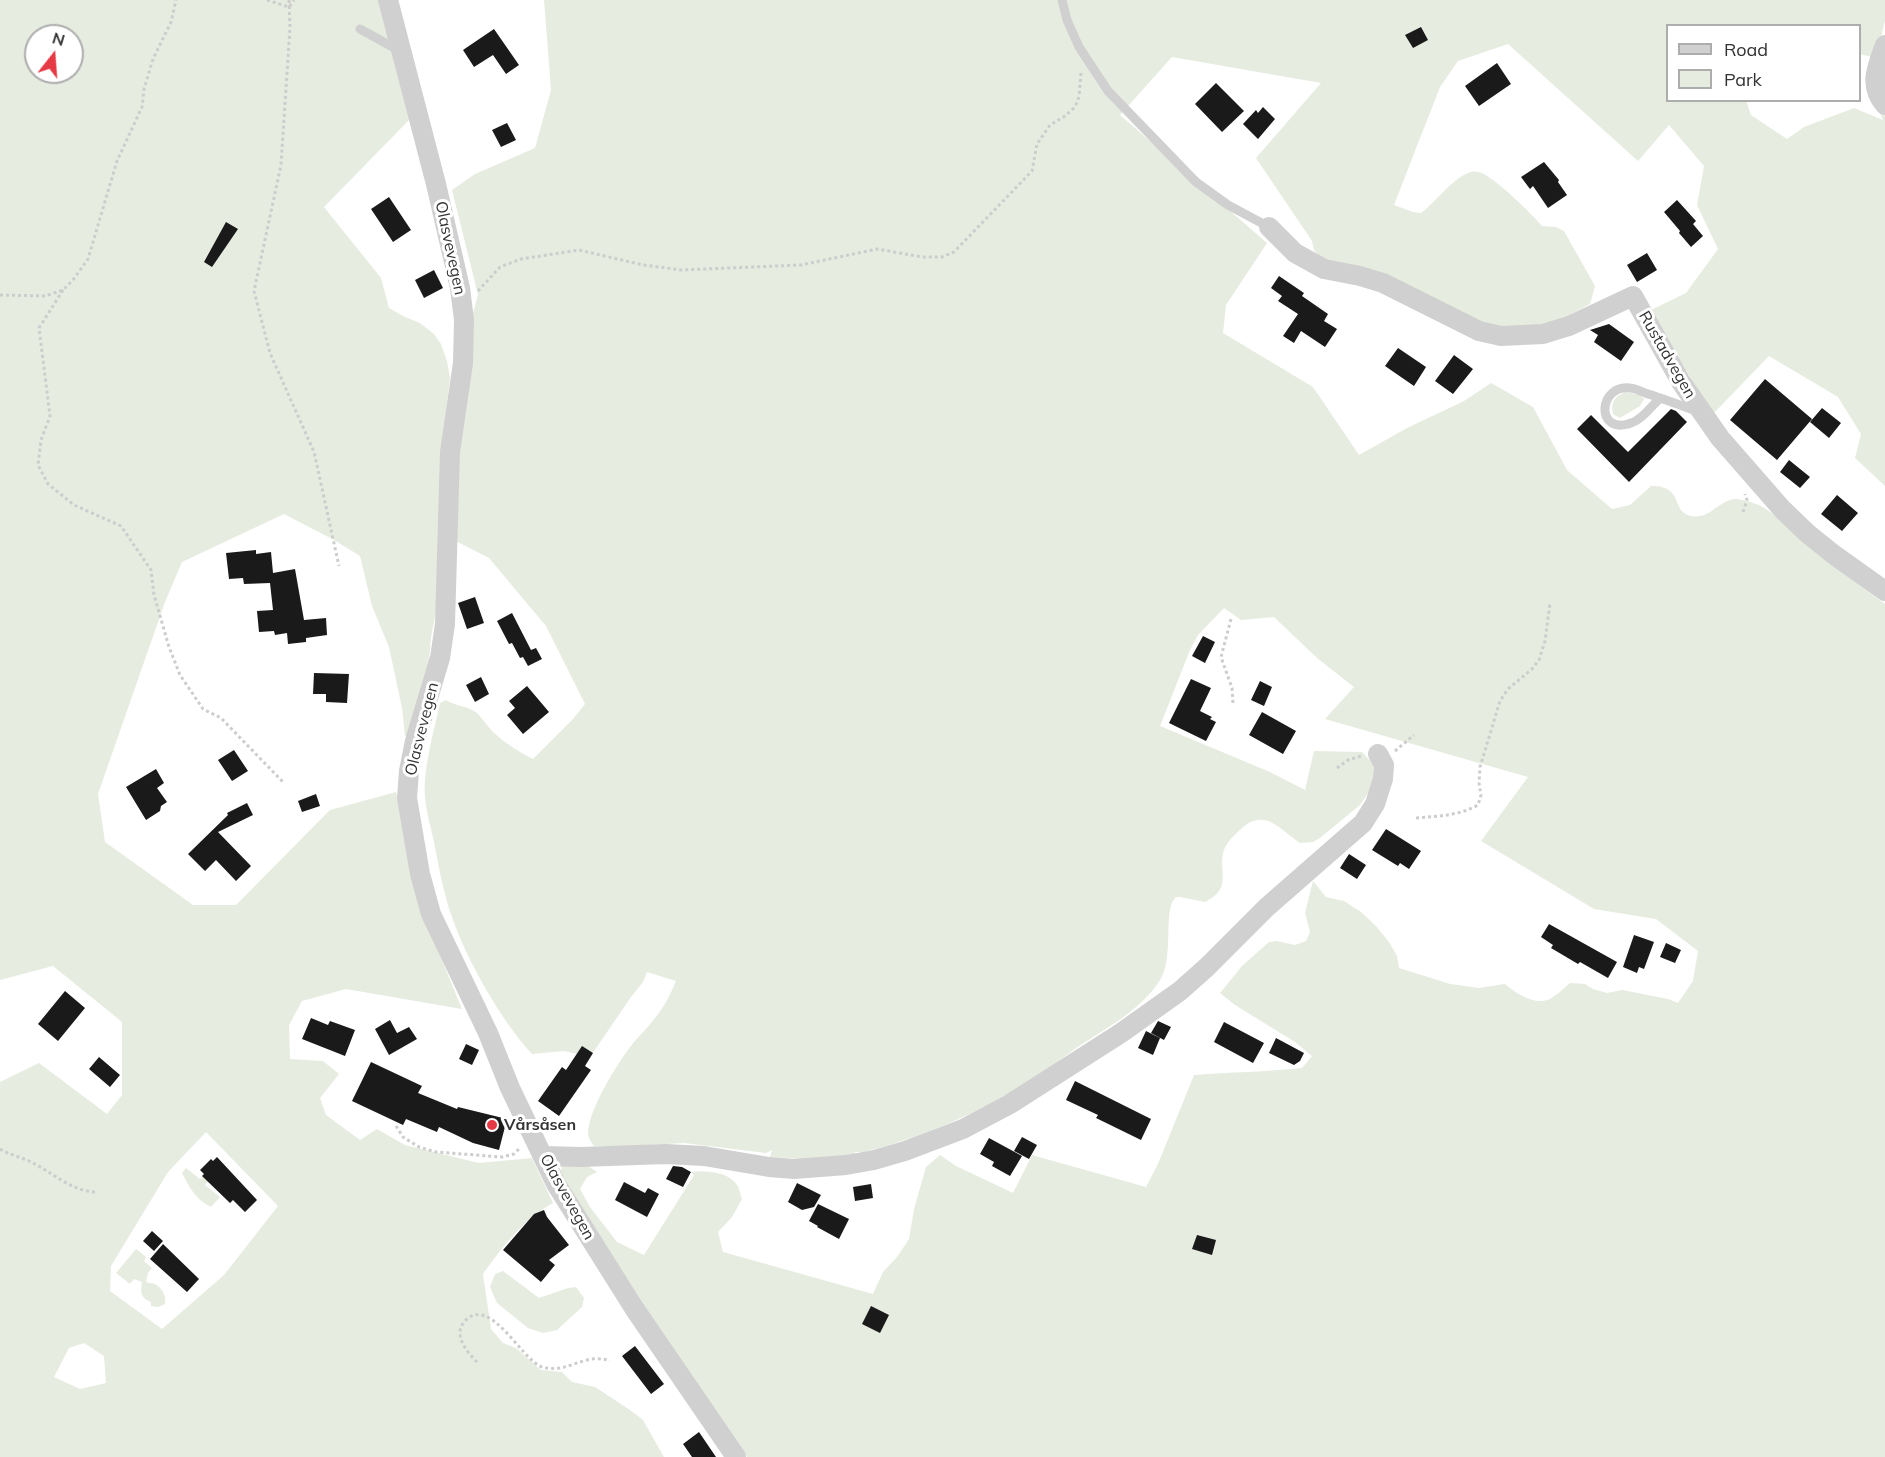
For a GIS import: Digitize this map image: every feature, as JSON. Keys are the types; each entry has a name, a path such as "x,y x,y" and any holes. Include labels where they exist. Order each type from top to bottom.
{"street":[{"name":"Olasvevegen","path":"388,0 436,184 460,288 462,308 463,363 450,452 445,624 440,658 415,741 409,771 407,798 420,874 431,914 556,1184 634,1308 736,1457"},
{"path":"1885,45 1877,67 1875,82 1878,96 1885,105"},
{"name":"Rustadvegen","path":"1269,227 1294,253 1324,269 1360,276 1383,284 1479,331 1501,336 1543,334 1569,326 1633,296 1701,413 1720,438 1782,509 1807,533 1885,591"},
{"path":"543,1156 704,1156 794,1169 846,1165 874,1160 904,1152 963,1130 1010,1104 1121,1033 1180,991 1207,968 1267,907 1363,823 1375,804 1383,779 1384,765 1378,754"}],"lane":[{"path":"1062,0 1067,20 1079,47 1108,91 1196,182 1228,205 1269,227"},
{"path":"360,29 402,52"},
{"path":"1660,398 1640,418 1628,424 1614,424 1606,418 1603,408 1608,397 1618,389 1630,388 1660,398 1701,413"}],"path":[{"path":"176,0 171,22 153,59 144,89 142,107 117,161 88,259 63,290 39,328 50,416 41,440 38,465 48,484 74,505 121,526 151,570 154,595 180,675 203,709 221,718 283,782"},
{"path":"267,0 289,7"},
{"path":"289,0 290,27 281,165 254,291 270,353 314,452 339,566"},
{"path":"289,7 294,0"},
{"path":"462,308 500,267 521,259 579,250 643,265 682,270 801,265 877,249 921,257 942,257 954,252 1032,171 1037,144 1050,125 1075,107 1079,97 1080,75 1084,69 1092,66"},
{"path":"0,295 45,296 63,290"},
{"path":"1416,818 1452,815 1478,805 1481,795 1480,767 1500,701 1508,689 1539,660 1545,641 1550,603"},
{"path":"1232,619 1221,657 1232,688 1233,703"},
{"path":"1337,768 1348,760 1363,755 1394,752 1414,735"},
{"path":"396,1126 403,1137 419,1147 436,1152 502,1157 514,1155 523,1146"},
{"path":"0,1149 30,1161 76,1188 95,1192"},
{"path":"477,1362 464,1349 459,1336 463,1323 473,1315 482,1314 493,1320 540,1366 556,1370 589,1359 610,1360"}],"green space":[{"path":"0,0 378,0 410,119 324,207 381,278 389,308 420,323 434,334 441,344 450,378 442,446 440,591 431,637 428,673 412,734 405,736 402,708 389,647 372,606 360,556 284,514 182,562 165,602 98,794 105,842 193,905 236,905 330,810 396,792 419,904 462,1009 346,989 302,1001 289,1025 290,1059 323,1061 339,1074 320,1098 326,1115 360,1140 377,1129 405,1145 479,1163 532,1158 553,1203 523,1226 483,1274 491,1329 503,1343 516,1348 541,1370 562,1372 572,1382 595,1387 630,1410 643,1420 664,1457 0,1457 0,1082 39,1063 107,1114 122,1095 122,1022 53,966 0,980","holes":["206,1132 278,1206 224,1275 162,1329 110,1291 111,1266 168,1172","84,1343 104,1356 106,1383 80,1389 54,1377 69,1348"]},
{"path":"544,0 1885,0 1885,21 1876,57 1885,59 1885,486 1855,458 1861,434 1838,397 1769,356 1712,415 1651,310 1686,293 1718,249 1697,205 1704,166 1669,125 1638,161 1508,44 1458,61 1440,87 1394,205 1421,213 1462,176 1476,172 1489,177 1505,190 1542,226 1556,227 1564,231 1595,286 1590,304 1552,324 1535,330 1484,327 1320,258 1314,250 1312,241 1256,158 1321,83 1172,57 1120,115 1267,243 1226,305 1223,333 1313,387 1359,455 1407,428 1464,401 1491,383 1533,407 1567,470 1612,509 1630,505 1651,486 1669,490 1681,509 1691,516 1704,515 1736,499 1759,505 1779,518 1827,560 1885,604 1885,1457 747,1457 668,1349 560,1174 562,1166 587,1165 597,1172 587,1177 580,1189 590,1207 617,1242 644,1255 694,1175 691,1172 722,1174 737,1185 742,1199 732,1217 718,1232 723,1252 873,1294 883,1272 909,1239 914,1209 926,1167 940,1155 956,1166 1013,1193 1032,1155 1146,1187 1158,1164 1194,1075 1302,1068 1312,1056 1295,1042 1235,1005 1220,993 1242,966 1269,942 1277,941 1295,945 1306,941 1310,932 1305,913 1313,881 1326,897 1344,901 1376,926 1397,956 1399,968 1450,984 1479,988 1505,984 1532,1000 1550,999 1570,983 1585,984 1607,993 1622,990 1678,1003 1693,981 1698,951 1656,919 1594,909 1481,841 1528,777 1325,719 1354,687 1317,658 1274,617 1241,620 1224,608 1198,635 1160,726 1270,772 1305,790 1314,751 1362,752 1373,764 1371,789 1360,805 1313,842 1300,843 1279,827 1265,820 1250,823 1238,831 1224,850 1222,885 1214,897 1205,902 1176,897 1172,903 1164,970 1152,991 1134,1009 1037,1076 991,1103 950,1123 886,1146 855,1152 854,1156 801,1159 770,1157 772,1150 766,1153 684,1143 594,1146 589,1139 589,1129 604,1088 628,1050 663,1006 676,981 647,972 643,982 590,1057 564,1051 532,1054 497,1008 458,934 444,889 425,797 427,762 440,703 446,700 473,710 498,736 533,759 585,704 546,626 489,558 452,539 469,327 478,295 452,190 475,174 535,148 551,90"},
{"path":"1625,392 1640,395 1644,399 1640,406 1620,418 1613,414 1612,406 1616,398"},
{"path":"186,1168 200,1179 204,1176 209,1180 205,1185 220,1197 211,1207 197,1197 190,1188 182,1173"},
{"path":"136,1249 146,1257 144,1261 152,1268 146,1281 156,1284 161,1289 165,1296 165,1304 158,1307 151,1306 151,1302 142,1295 142,1282 134,1279 130,1284 116,1273"},
{"path":"503,1271 539,1298 576,1287 584,1298 582,1307 557,1330 543,1333 528,1328 497,1303 490,1287 495,1274"}],"building":[{"path":"1421,27 1428,40 1413,48 1405,35"},
{"path":"494,29 519,65 506,74 493,55 474,67 463,50"},
{"path":"1497,63 1511,84 1479,106 1465,86"},
{"path":"1216,83 1244,111 1222,132 1195,104"},
{"path":"1263,107 1275,119 1258,139 1243,124 1256,110 1258,113"},
{"path":"507,123 516,140 501,147 492,130"},
{"path":"1544,162 1559,180 1558,182 1567,195 1548,208 1533,186 1530,189 1521,177"},
{"path":"389,197 411,230 393,242 371,209"},
{"path":"1677,200 1696,221 1693,224 1703,236 1691,247 1664,212"},
{"path":"226,222 238,229 212,267 204,262"},
{"path":"1647,253 1657,270 1637,282 1627,265"},
{"path":"434,270 443,288 424,298 415,280"},
{"path":"1279,276 1304,293 1302,296 1328,314 1324,321 1337,329 1325,347 1301,331 1294,343 1283,336 1298,314 1278,301 1282,296 1271,288"},
{"path":"1609,324 1634,342 1621,361 1594,342 1598,335 1590,330"},
{"path":"1398,348 1426,367 1414,386 1385,366"},
{"path":"1454,355 1473,369 1453,394 1435,381"},
{"path":"1765,379 1812,419 1777,460 1730,420"},
{"path":"1822,408 1841,423 1829,438 1810,422"},
{"path":"1671,409 1687,422 1629,482 1577,429 1591,415 1628,452"},
{"path":"1789,460 1810,477 1800,488 1780,472"},
{"path":"1837,495 1858,513 1842,531 1821,514"},
{"path":"256,550 256,554 271,552 273,573 295,569 304,620 326,618 327,635 306,638 306,642 288,644 287,633 275,635 274,631 259,632 257,611 273,610 270,583 244,584 243,578 229,579 226,553"},
{"path":"475,597 484,623 467,629 458,603"},
{"path":"512,613 531,650 536,648 542,659 528,666 523,657 520,658 512,643 509,644 497,621"},
{"path":"1203,636 1215,642 1205,663 1192,656"},
{"path":"314,673 349,674 347,703 326,702 326,694 313,694"},
{"path":"481,677 489,694 475,702 466,685"},
{"path":"1191,679 1211,688 1200,711 1212,717 1210,719 1216,722 1206,741 1169,723"},
{"path":"1260,681 1272,687 1264,706 1251,700"},
{"path":"527,686 549,712 523,734 507,715 515,708 509,701"},
{"path":"1262,712 1296,731 1283,754 1249,735"},
{"path":"234,750 248,771 232,781 218,760"},
{"path":"156,769 164,783 157,788 167,802 161,806 160,811 146,820 126,787"},
{"path":"316,794 320,806 302,812 298,801"},
{"path":"247,803 253,815 218,832 251,866 236,881 216,860 205,871 188,854 228,815 227,813"},
{"path":"1386,829 1421,851 1409,869 1400,863 1398,866 1372,850"},
{"path":"1349,854 1366,865 1357,879 1340,868"},
{"path":"1549,924 1617,962 1608,978 1551,948 1553,945 1541,937"},
{"path":"1634,935 1654,942 1644,969 1639,967 1637,973 1623,967"},
{"path":"1666,943 1681,950 1675,963 1660,957"},
{"path":"65,991 85,1008 58,1041 38,1024"},
{"path":"311,1018 328,1025 330,1021 355,1030 345,1056 302,1039"},
{"path":"390,1020 397,1033 409,1027 417,1039 389,1055 375,1029"},
{"path":"1158,1021 1171,1027 1164,1040 1151,1033"},
{"path":"1224,1022 1264,1043 1253,1063 1214,1042"},
{"path":"1146,1031 1160,1038 1153,1055 1138,1048"},
{"path":"1276,1038 1304,1053 1300,1061 1294,1065 1269,1053"},
{"path":"466,1044 479,1050 472,1065 459,1059"},
{"path":"582,1046 593,1053 585,1066 591,1070 559,1116 538,1101 562,1067 566,1070"},
{"path":"99,1057 120,1075 110,1087 89,1069"},
{"path":"371,1062 422,1086 418,1093 457,1109 458,1107 507,1119 499,1150 473,1143 439,1127 437,1132 406,1119 403,1125 352,1101"},
{"path":"1075,1081 1151,1119 1141,1140 1096,1118 1098,1115 1066,1100"},
{"path":"1022,1137 1037,1145 1029,1159 1014,1151"},
{"path":"989,1138 1022,1156 1010,1176 992,1166 994,1162 980,1154"},
{"path":"217,1157 257,1200 245,1212 233,1200 230,1203 202,1176 204,1174 200,1170 211,1159 213,1161"},
{"path":"673,1166 682,1167 691,1172 683,1187 666,1179"},
{"path":"624,1182 645,1193 648,1188 659,1194 647,1217 615,1200"},
{"path":"797,1183 821,1195 814,1207 802,1210 788,1202"},
{"path":"871,1184 873,1198 855,1201 853,1187"},
{"path":"818,1204 849,1219 839,1239 809,1221"},
{"path":"544,1210 569,1245 549,1260 555,1265 541,1282 503,1250 534,1214"},
{"path":"152,1231 163,1241 154,1251 143,1241"},
{"path":"1197,1235 1216,1240 1212,1255 1192,1249"},
{"path":"163,1244 199,1279 187,1292 150,1259"},
{"path":"871,1306 889,1315 880,1333 862,1324"},
{"path":"635,1346 664,1384 651,1394 622,1356"},
{"path":"699,1432 716,1457 692,1457 683,1444"}],"place":[{"name":"Vårsåsen","path":"492,1125"}]}
